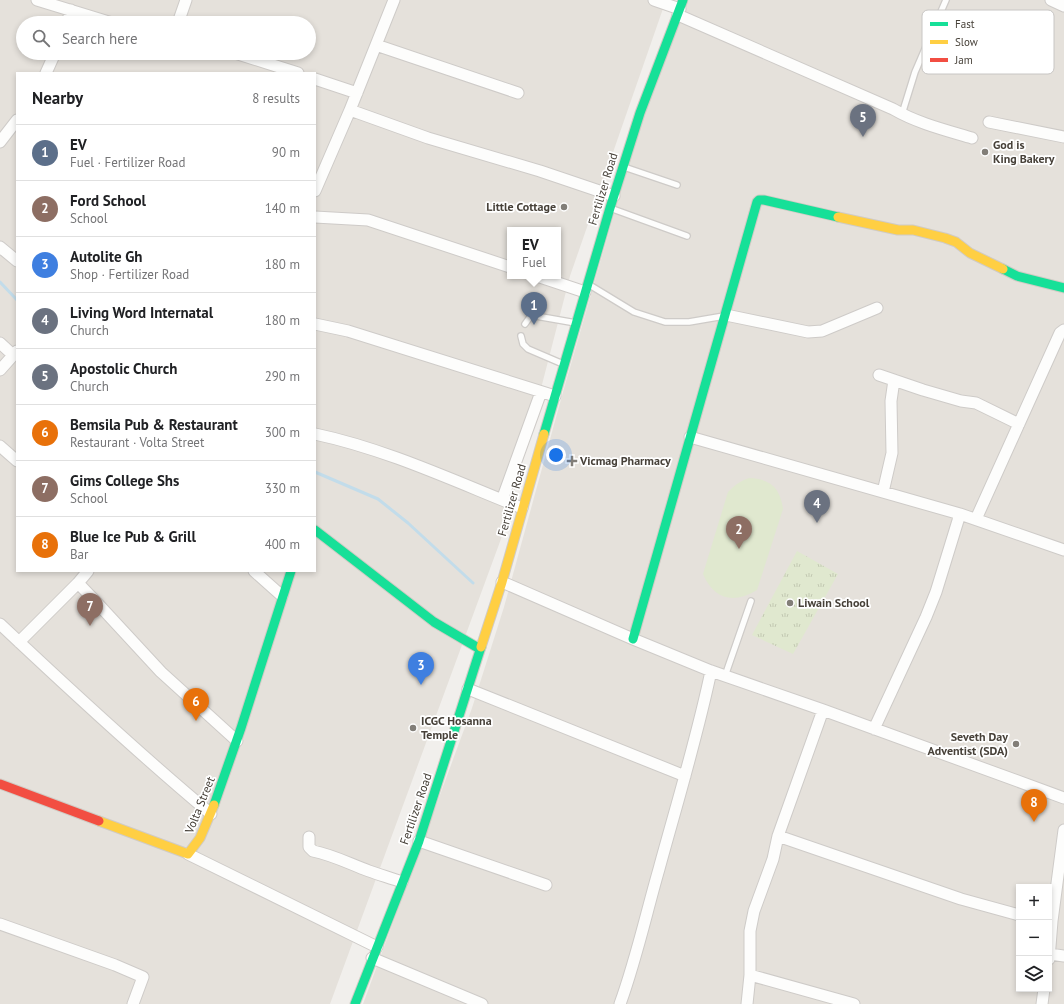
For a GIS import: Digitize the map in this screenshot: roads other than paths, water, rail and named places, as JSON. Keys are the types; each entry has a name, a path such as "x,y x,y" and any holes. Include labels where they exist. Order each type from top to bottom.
{"street":[{"path":"37,0 54,2 90,16"},
{"path":"180,16 186,0"},
{"path":"316,184 318,173 350,110 394,0"},
{"path":"654,0 680,8 902,114 933,126 972,138"},
{"path":"1051,0 1064,6"},
{"name":"Fertilizer Road","path":"355,1004 374,952 420,840 502,582 522,508 610,208 640,113 680,8"},
{"path":"70,16 72,10"},
{"path":"376,45 518,94"},
{"path":"46,72 52,60"},
{"path":"257,60 295,72"},
{"path":"316,79 357,93"},
{"path":"350,110 428,138 540,171 614,196"},
{"path":"0,142 16,121"},
{"path":"989,122 1064,137"},
{"path":"633,640 757,202 759,200 898,230 912,230 945,238 956,242 970,253 1017,276 1064,288"},
{"path":"316,217 368,220 507,266"},
{"path":"0,247 16,260"},
{"path":"550,279 586,287"},
{"path":"726,315 808,332 822,331 877,308"},
{"path":"316,324 348,331 555,396"},
{"path":"976,519 1060,333 1064,330"},
{"path":"0,343 15,353 0,370"},
{"path":"879,375 961,401 976,403 1019,424"},
{"path":"883,492 892,453 891,401 894,380"},
{"path":"502,500 541,392"},
{"path":"316,434 345,441 412,464 522,508"},
{"path":"690,437 960,514 1064,550"},
{"path":"0,446 16,459"},
{"path":"874,729 934,598 960,514"},
{"path":"316,531 434,622 480,649"},
{"path":"19,642 87,572"},
{"path":"255,572 282,596"},
{"name":"Volta Street","path":"188,854 196,846 211,814 237,742 291,572"},
{"path":"502,582 633,640 711,671 823,710 1064,798"},
{"path":"78,583 161,672 237,742"},
{"path":"0,624 163,774 211,814"},
{"path":"620,1004 631,972 703,711 711,671"},
{"path":"468,689 685,776"},
{"path":"747,1004 750,975 750,931 754,911 773,859 778,836 823,710"},
{"path":"0,784 177,852 188,854 374,952 482,1004"},
{"path":"1050,920 1064,830"},
{"path":"778,836 961,899 1016,914"},
{"path":"309,837 310,846 313,851 354,864 369,871 402,882"},
{"path":"420,840 546,885"},
{"path":"0,924 115,965 143,977 133,1004"},
{"path":"1052,956 1064,956"},
{"path":"750,975 854,1004"},
{"path":"1042,1004 1044,992"}],"lane":[{"path":"942,10 946,0"},
{"path":"902,114 915,72 922,56"},
{"path":"623,167 677,185"},
{"path":"610,208 687,236"},
{"path":"586,287 634,312 666,322 689,322 726,315"},
{"path":"525,324 530,317 536,316 576,323"},
{"path":"521,336 523,344 528,349 564,365"},
{"path":"725,676 751,601"}],"waterway":[{"path":"0,282 16,299"},
{"path":"316,472 378,499 408,523 473,583"}],"place":[{"name":"Apostolic Church","path":"863,137"},
{"name":"God is King Bakery","path":"985,152"},
{"name":"Little Cottage","path":"564,207"},
{"name":"EV","path":"534,325"},
{"name":"Vicmag Pharmacy","path":"572,461"},
{"name":"Living Word Internatal","path":"817,523"},
{"name":"Ford School","path":"739,549"},
{"name":"Liwain School","path":"790,603"},
{"name":"Gims College Shs","path":"90,626"},
{"name":"Autolite Gh","path":"421,685"},
{"name":"Bemsila Pub & Restaurant","path":"196,721"},
{"name":"ICGC Hosanna Temple","path":"413,728"},
{"name":"Seveth Day Adventist (SDA)","path":"1016,744"},
{"name":"Blue Ice Pub & Grill","path":"1034,822"}]}
